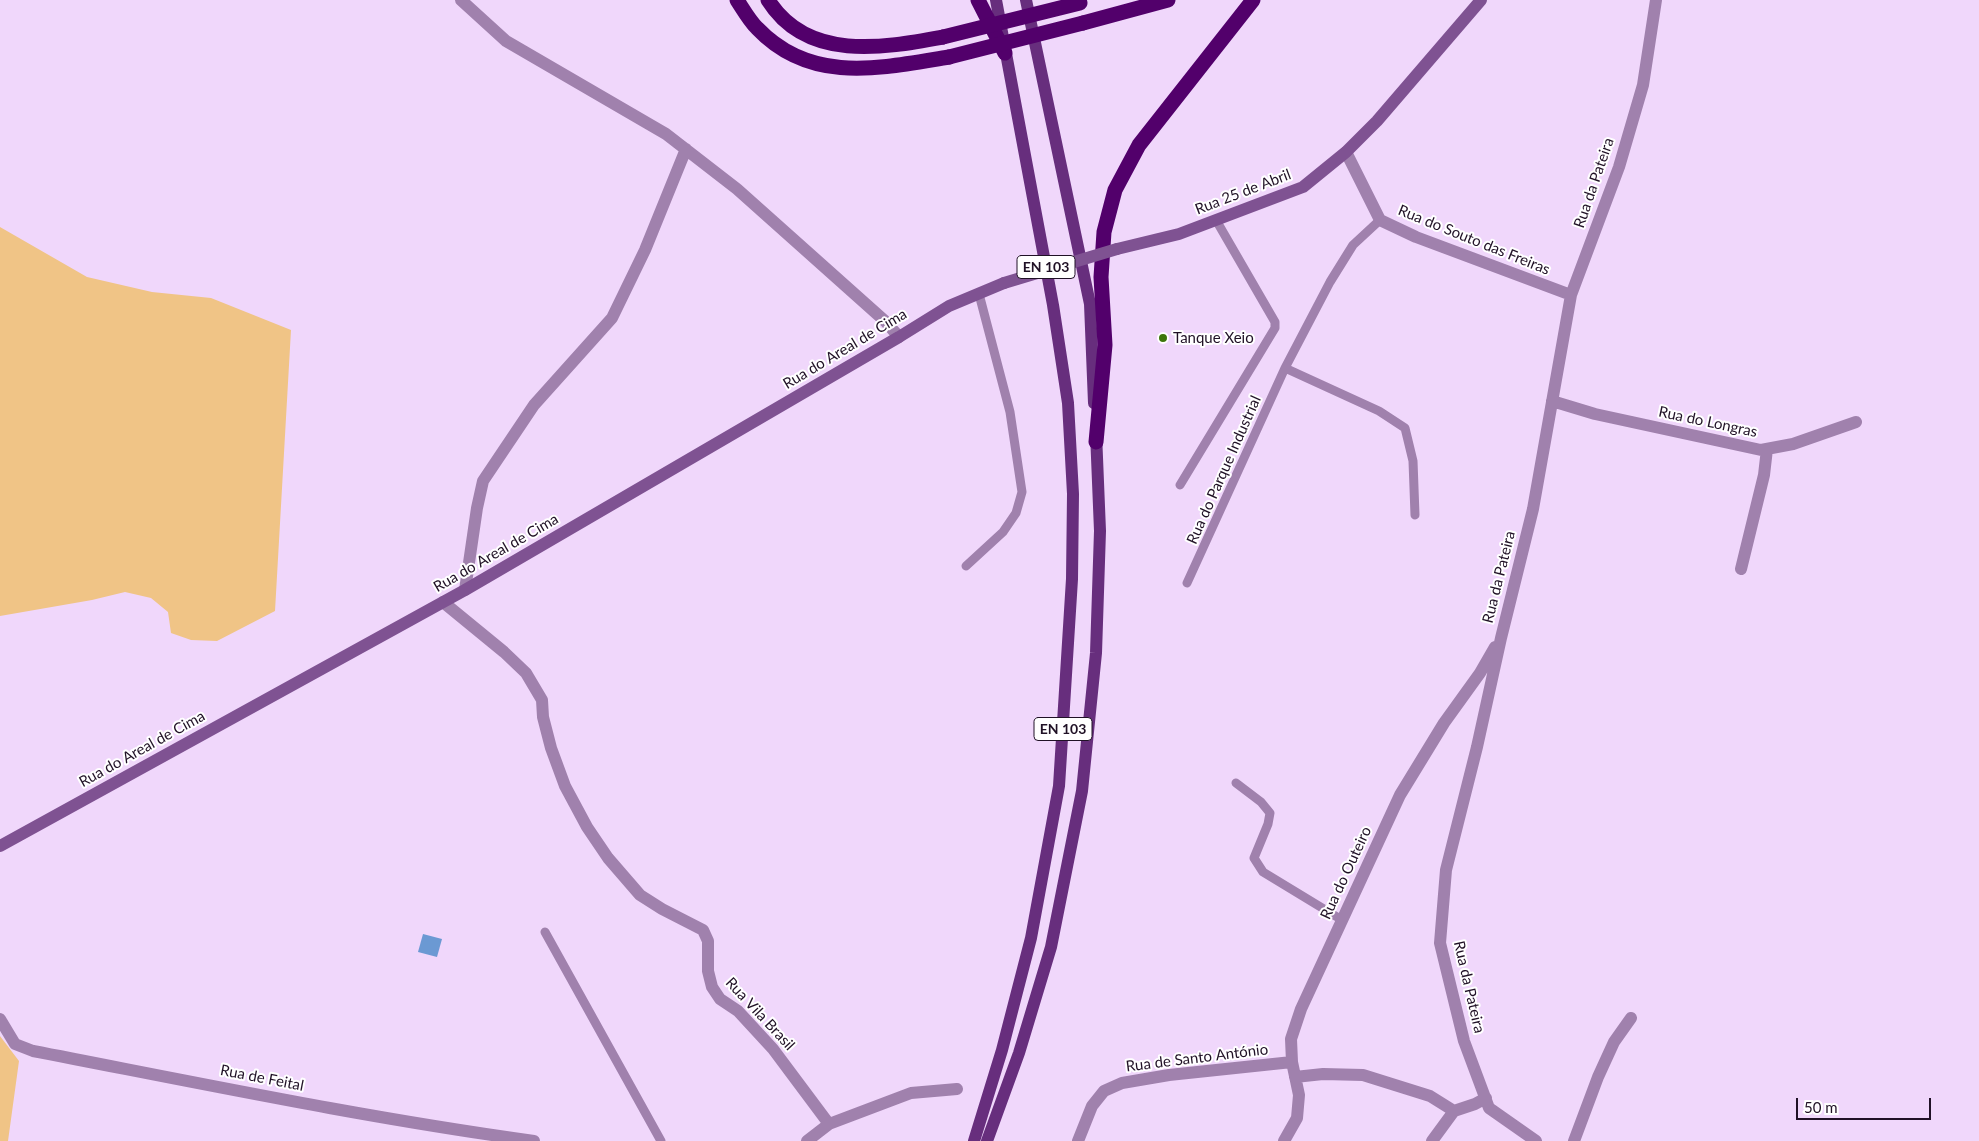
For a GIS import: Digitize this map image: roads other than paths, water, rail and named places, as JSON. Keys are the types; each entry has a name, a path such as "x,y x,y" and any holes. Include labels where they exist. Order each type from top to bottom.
{"highway":[{"path":"737,0 756,28 781,49 812,64 848,69 894,66 949,57 1168,0"},
{"path":"768,0 793,28 818,40 851,47 893,46 943,37 1085,1"},
{"path":"978,0 1005,53"},
{"path":"1096,442 1105,345 1101,277 1104,241 1115,190 1139,145 1252,0"}],"main road":[{"name":"EN 103","path":"974,1141 1002,1050 1031,938 1059,786 1072,579 1073,494 1068,402 1053,305 996,0"},
{"name":"EN 103","path":"987,1141 1019,1053 1051,947 1082,791 1096,653 1100,530 1090,304 1026,0"},
{"name":"Rua 25 de Abril","path":"1004,283 1117,249 1179,234 1303,187 1346,152 1377,121 1481,0"},
{"name":"Rua do Areal de Cima","path":"0,846 466,590 949,306 1004,283"}],"street":[{"path":"461,0 506,41 666,134 686,149 745,196 886,322 899,337"},
{"name":"Rua da Pateira","path":"1536,1141 1490,1108 1464,1041 1440,943 1446,870 1477,747 1532,509 1570,295 1619,168 1643,85 1656,0"},
{"path":"466,590 477,508 483,481 534,405 612,318 645,250 686,149"},
{"name":"Rua do Souto das Freiras","path":"1346,152 1380,220 1416,237 1570,295"},
{"name":"Rua do Longras","path":"1552,401 1594,414 1716,442 1761,450 1793,444 1856,422"},
{"path":"1741,569 1764,475 1767,449"},
{"name":"Rua Vila Brasil","path":"443,602 504,652 526,673 542,700 543,717 551,748 565,786 587,827 608,858 640,895 662,910 703,930 708,941 708,971 712,987 720,999 738,1011 773,1049 829,1124"},
{"name":"Rua do Outeiro","path":"1284,1141 1297,1118 1299,1095 1292,1062 1290,1039 1305,1000 1400,795 1444,723 1501,638"},
{"path":"1574,1141 1610,1050 1631,1018"},
{"name":"Rua de Feital","path":"0,1019 15,1044 33,1051 307,1103 469,1132 534,1141"},
{"name":"Rua de Santo António","path":"1078,1141 1092,1106 1104,1091 1122,1083 1170,1075 1292,1062"},
{"path":"1295,1077 1323,1074 1363,1075 1430,1096 1454,1111"},
{"path":"807,1141 829,1124 911,1093 957,1089"},
{"path":"1432,1141 1454,1111 1486,1098"}],"lane":[{"path":"1180,485 1275,328 1275,322 1216,220"},
{"name":"Rua do Parque Industrial","path":"1187,583 1285,368 1330,282 1354,245 1380,220"},
{"path":"966,566 1003,532 1016,513 1022,492 1010,412 979,294"},
{"path":"1285,368 1379,410 1405,428 1413,461 1415,515"},
{"path":"1236,783 1261,802 1270,813 1268,824 1254,858 1263,872 1342,920"},
{"path":"545,932 662,1141"}],"water":[{"path":"423,934 442,939 437,957 418,952"}],"place":[{"name":"Tanque Xeio","path":"1163,338"}]}
